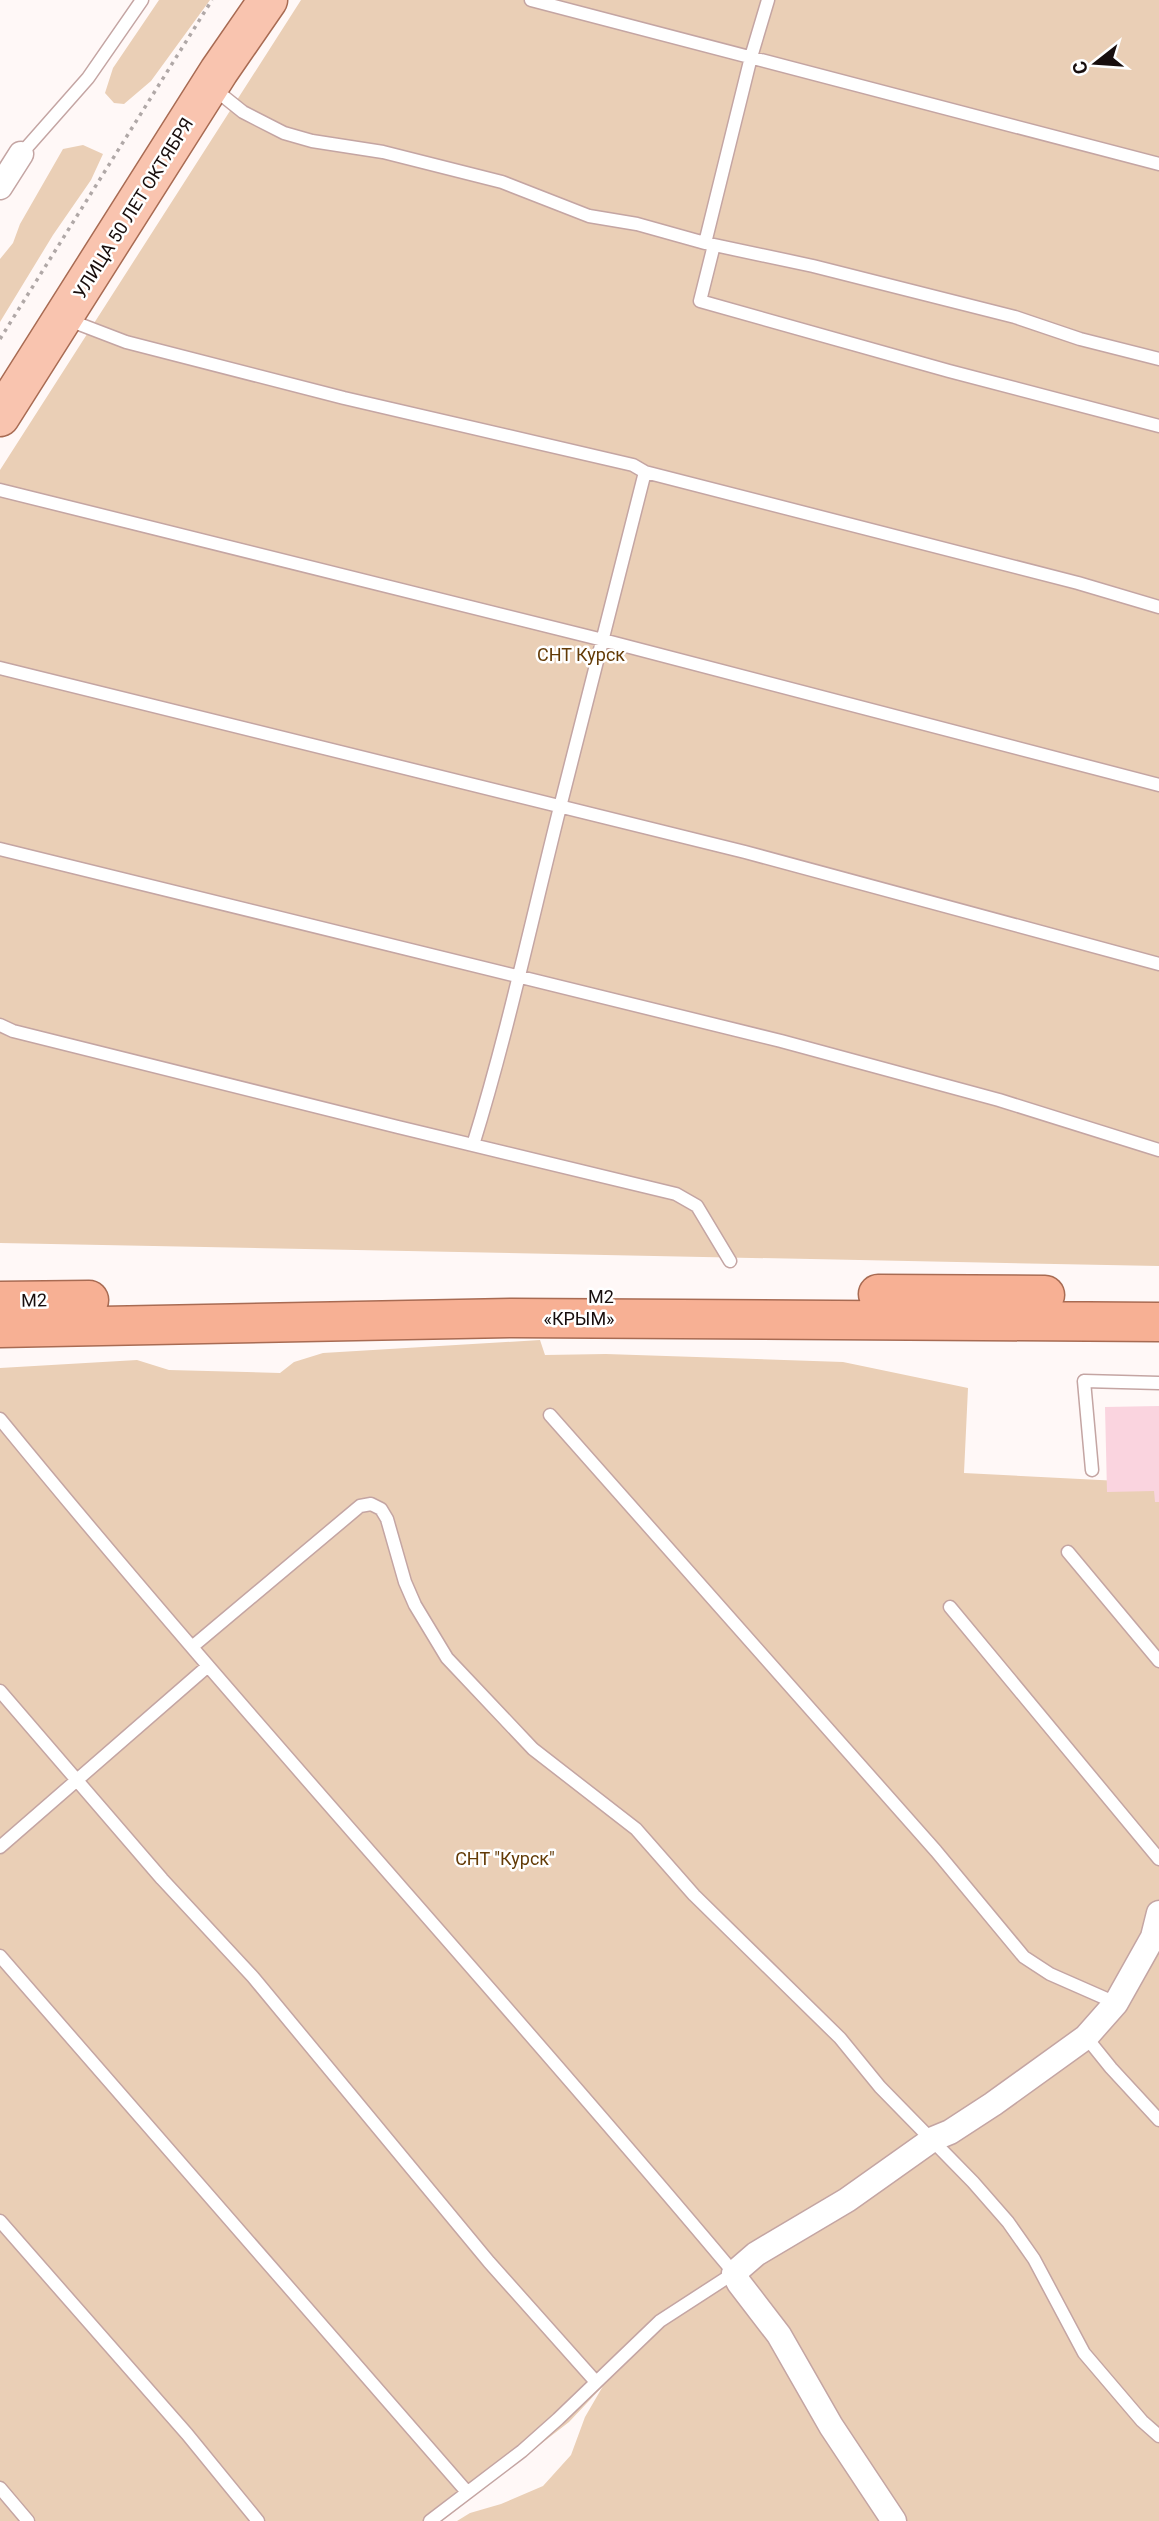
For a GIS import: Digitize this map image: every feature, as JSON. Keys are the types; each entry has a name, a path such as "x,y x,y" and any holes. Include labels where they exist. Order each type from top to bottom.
{"highway":[{"name":"М2","path":"0,1301 945,1293 1159,1297"},
{"name":"«КРЫМ»","path":"0,1328 512,1318 1159,1322"}],"main road":[{"name":"УЛИЦА 50 ЛЕТ ОКТЯБРЯ","path":"0,417 210,86 268,0"}],"street":[{"path":"0,187 20,153"},
{"path":"894,2521 831,2426 779,2334 738,2283 734,2273 756,2254 847,2200 933,2138 950,2132 1086,2037 1116,2003 1153,1937 1159,1913"}],"lane":[{"path":"20,153 88,78 142,0"},
{"path":"531,0 1159,164"},
{"path":"768,0 751,57 700,301 1159,426"},
{"path":"210,86 243,112 284,133 312,141 383,152 502,182 589,216 637,224 710,244 813,266 1015,317 1080,339 1159,359"},
{"path":"63,318 127,342 344,398 633,465 645,472 1078,583 1159,607"},
{"path":"473,1145 497,1069 645,472"},
{"path":"0,490 603,640 1159,785"},
{"path":"0,668 745,852 1159,964"},
{"path":"0,849 781,1041 986,1096 1159,1150"},
{"path":"0,1025 51,1040 676,1194 697,1206 730,1261"},
{"path":"1092,1470 1084,1381 1159,1383"},
{"path":"550,1415 936,1850 1024,1957 1050,1974 1116,2003"},
{"path":"0,1419 208,1666 599,2114 734,2273 660,2321 522,2451 430,2521"},
{"path":"192,1647 360,1506 371,1504 382,1509 415,1605 447,1658 533,1749 636,1829 711,1912 832,2030 880,2087 933,2138 1009,2222 1034,2259 1084,2353 1142,2421 1159,2436"},
{"path":"1068,1552 1159,1661"},
{"path":"950,1607 1159,1859"},
{"path":"0,1847 208,1666"},
{"path":"0,1691 76,1782 253,1977 489,2262 596,2382"},
{"path":"0,1956 467,2492"},
{"path":"1086,2037 1159,2120"},
{"path":"0,2221 187,2434 258,2521"},
{"path":"0,2488 28,2521"}],"path":[{"path":"0,339 212,0"}],"green space":[{"path":"159,0 210,0 151,81 124,104 114,103 105,93 113,68"},
{"name":"СНТ Курск","path":"301,0 1159,0 1159,1266 0,1243 0,470"},
{"path":"83,145 103,154 91,180 53,235 0,322 0,259 13,243 20,224 63,149"},
{"name":"СНТ \"Курск\"","path":"540,1340 545,1355 606,1354 843,1362 968,1388 964,1473 1159,1483 1159,2521 457,2521 470,2513 501,2504 543,2486 571,2455 585,2417 603,2386 569,2422 442,2521 0,2521 0,1368 137,1360 169,1370 280,1373 294,1362 323,1353"}],"building":[{"path":"1159,1406 1159,1502 1155,1502 1154,1491 1107,1492 1105,1407"}]}
